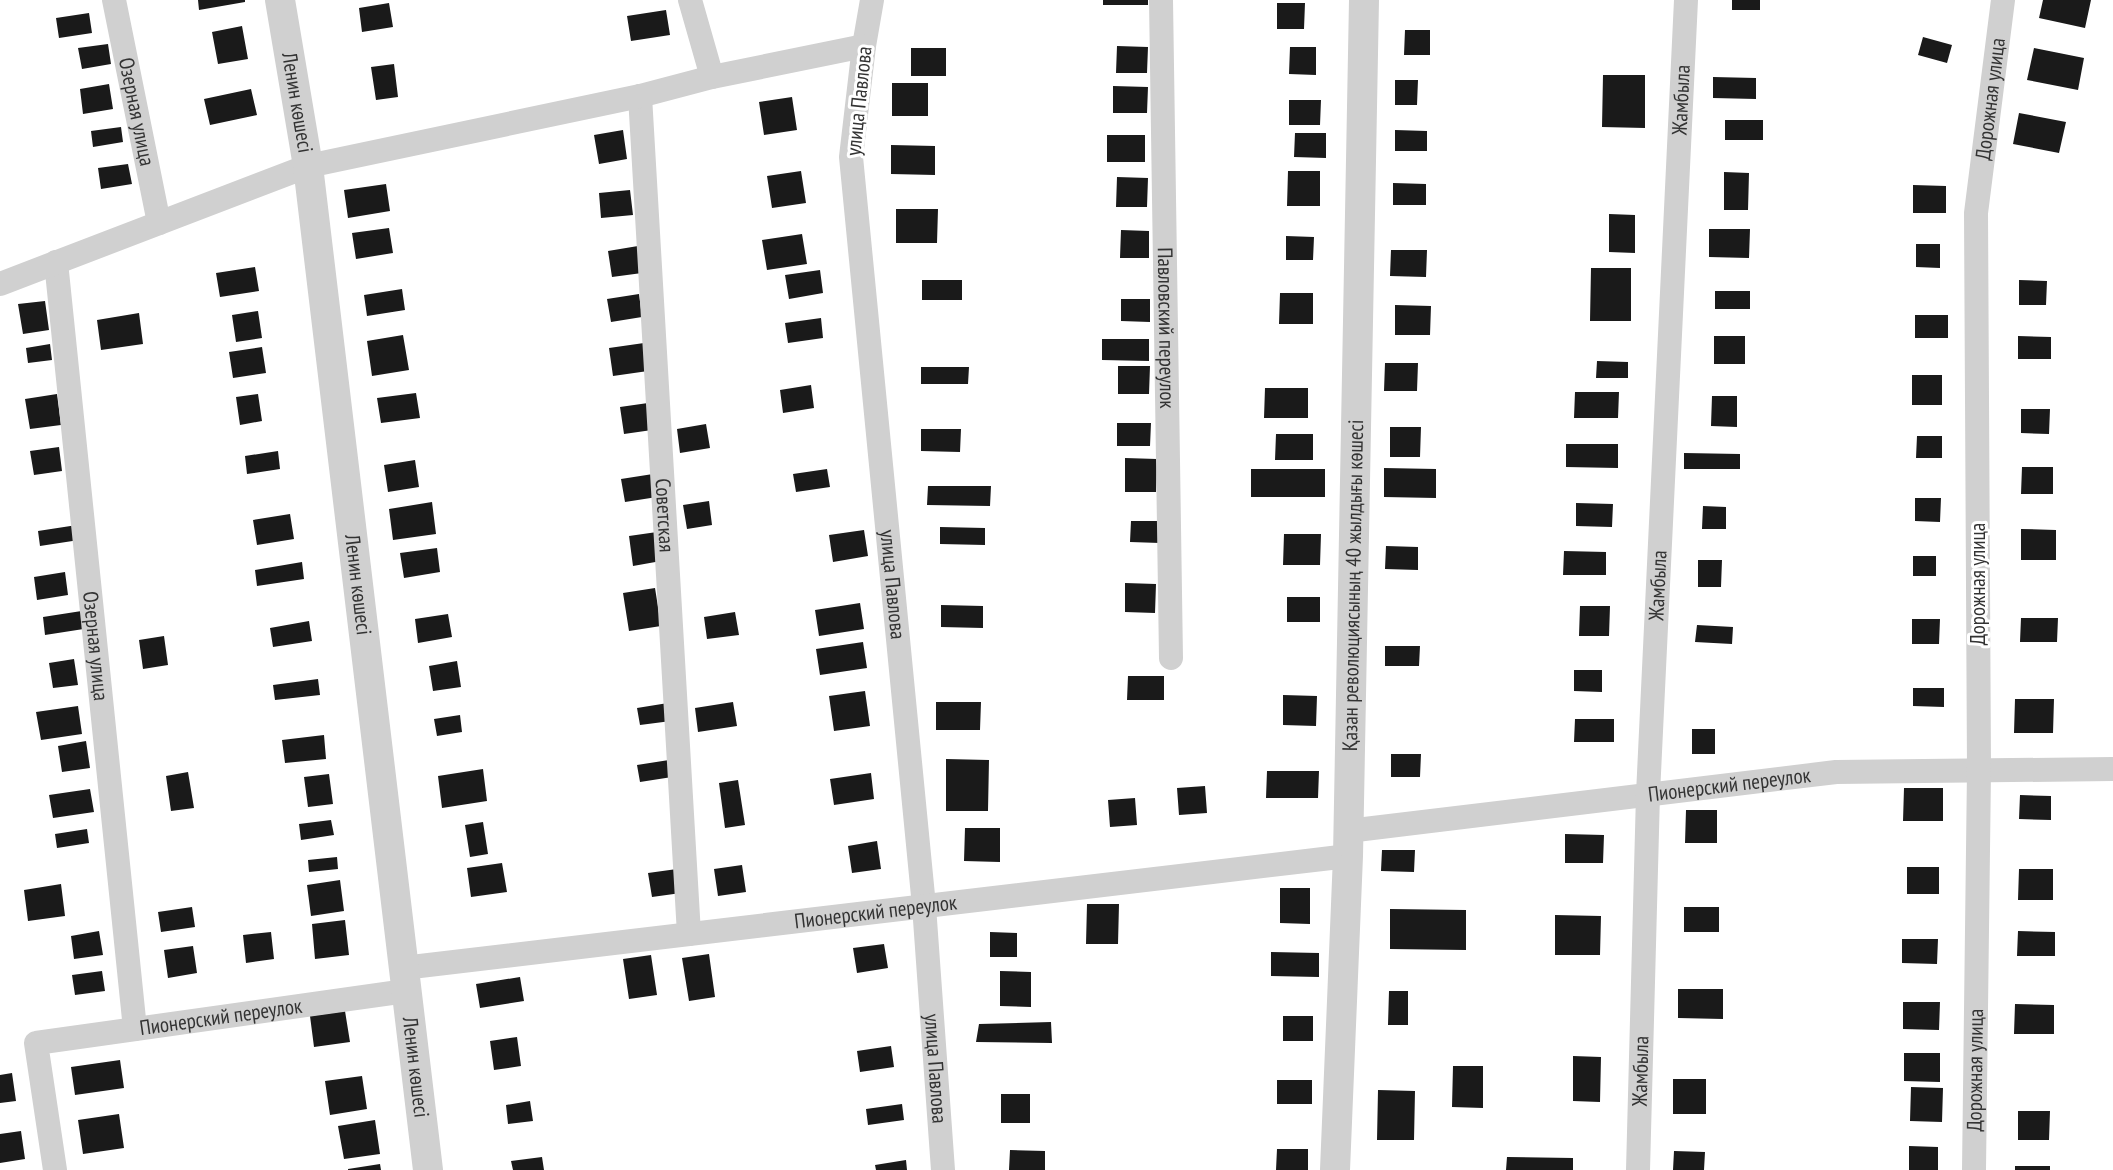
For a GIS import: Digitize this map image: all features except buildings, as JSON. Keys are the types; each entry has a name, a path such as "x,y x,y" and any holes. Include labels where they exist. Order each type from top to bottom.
{"street":[{"name":"Озерная улица","path":"114,0 159,223"},
{"name":"Ленин көшесі","path":"280,0 308,166 428,1170"},
{"path":"690,0 712,77"},
{"name":"улица Павлова","path":"872,0 864,46 852,157 924,906 943,1170"},
{"name":"Павловский переулок","path":"1161,0 1171,658"},
{"name":"Қазан революциясының 40 жылдығы көшесі","path":"1335,1170 1348,843 1364,0"},
{"name":"Жамбыла","path":"1638,1170 1648,794 1686,0"},
{"name":"Дорожная улица","path":"1974,1170 1978,770 1976,213 2003,0"},
{"path":"0,284 308,166 864,46"},
{"name":"Советская","path":"640,96 689,934"},
{"name":"Озерная улица","path":"56,262 135,1029"},
{"name":"Пионерский переулок","path":"55,1170 36,1043 135,1029 405,979 689,934 924,906 1348,843 1648,794 1836,772 2113,768"}]}
